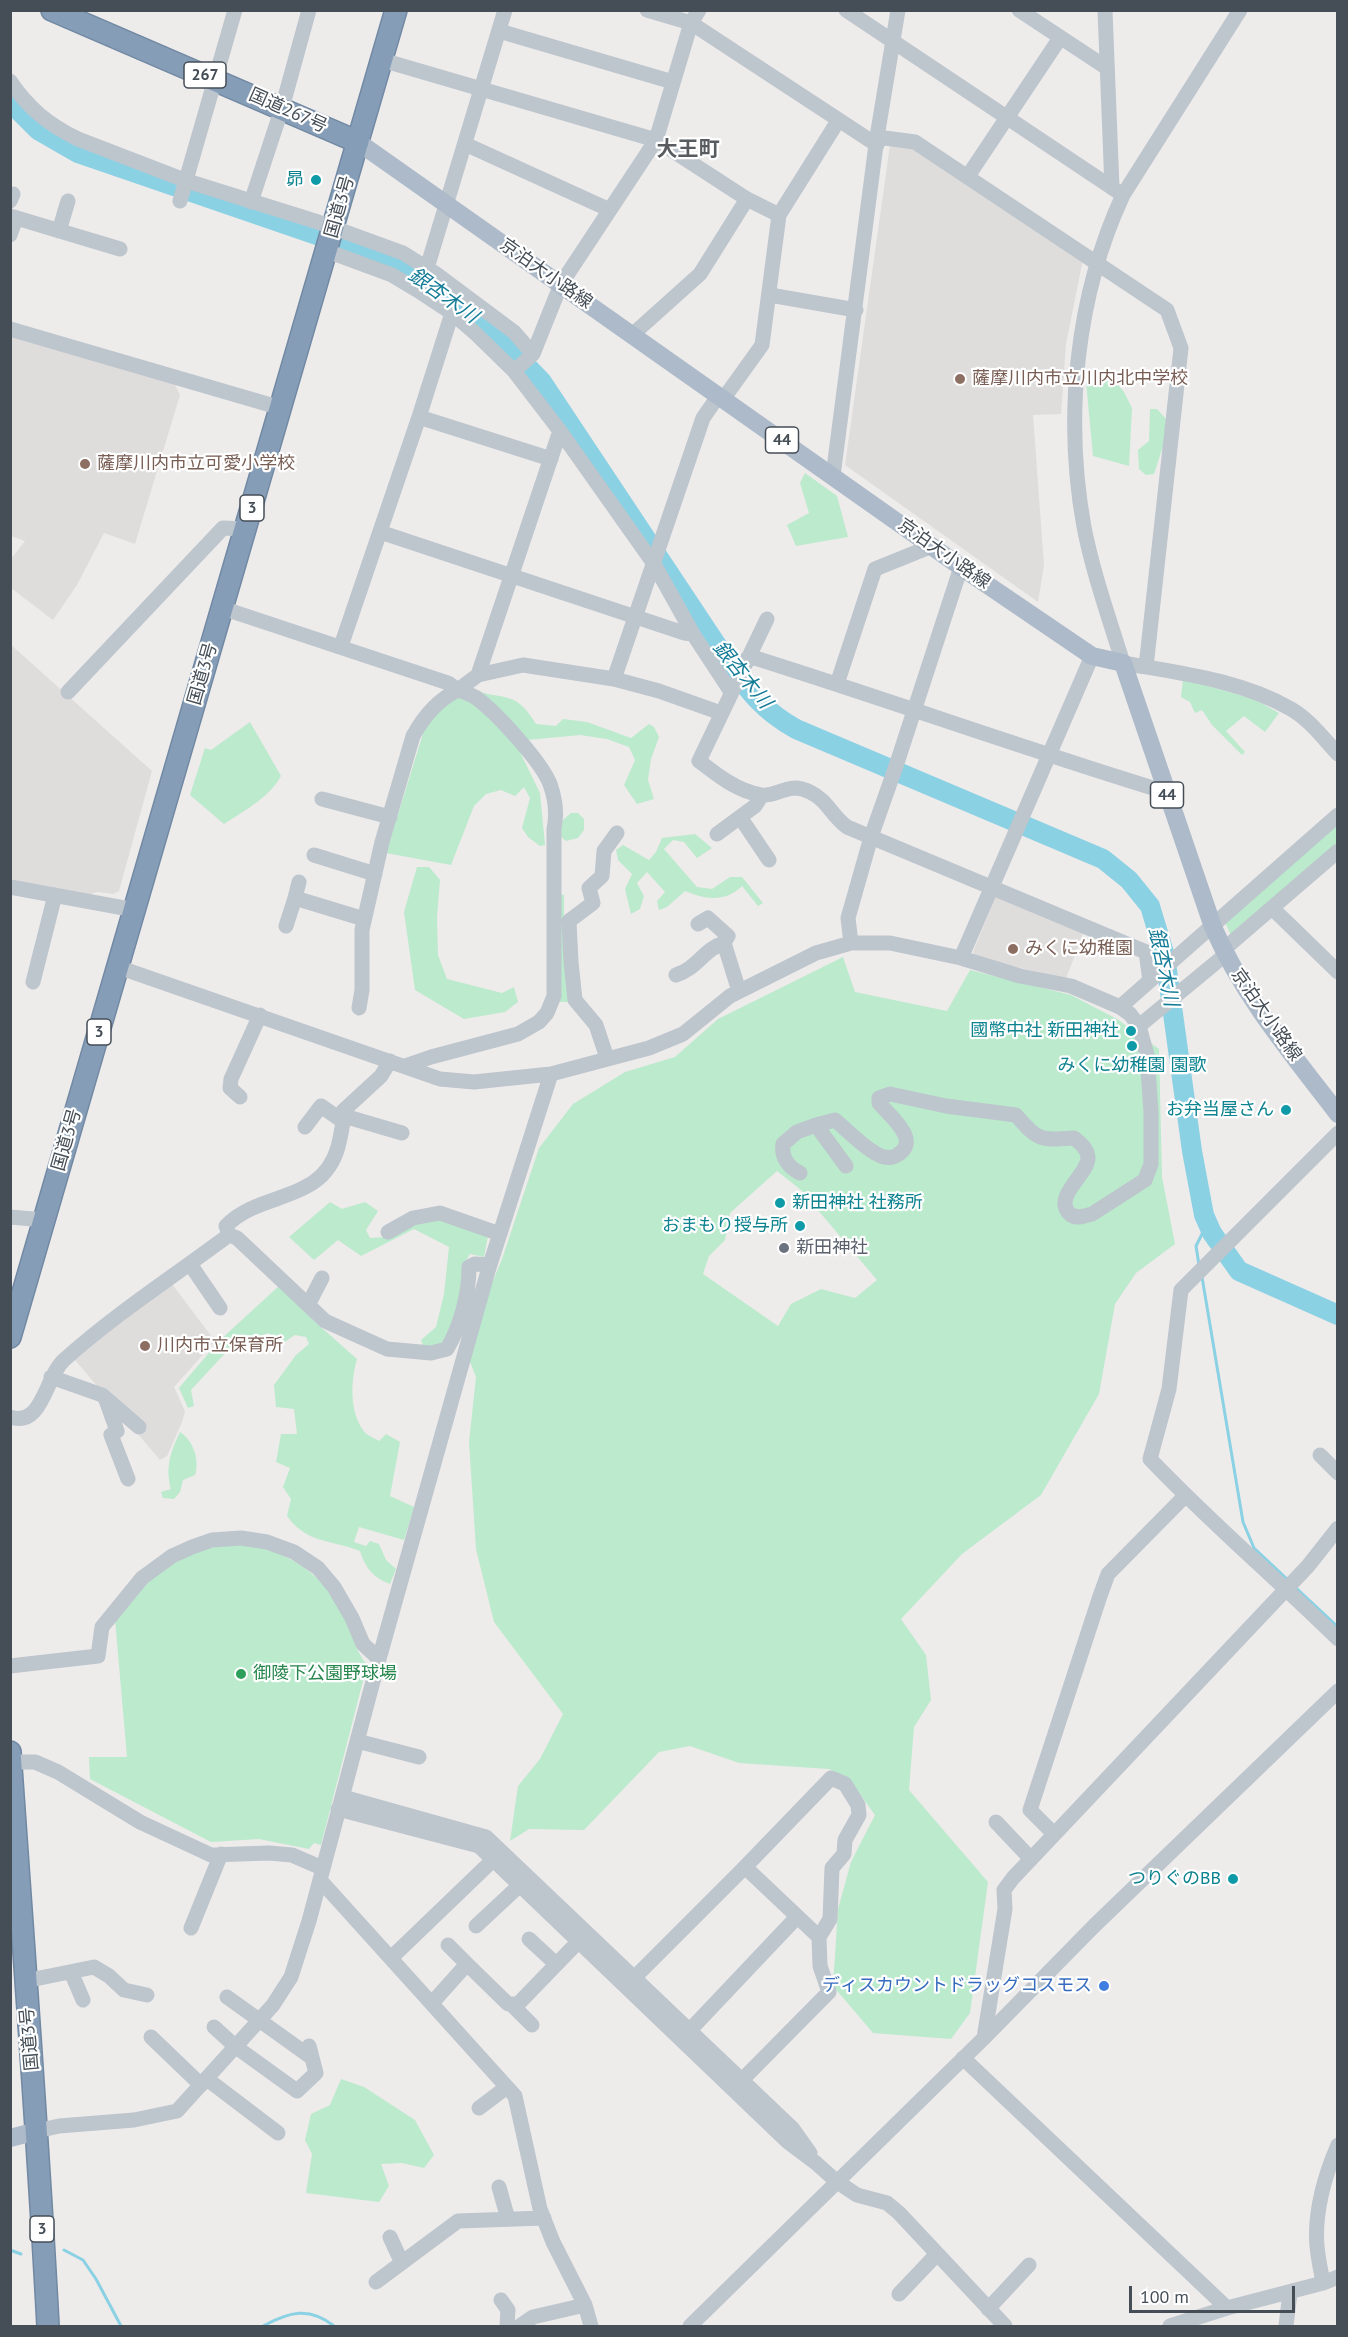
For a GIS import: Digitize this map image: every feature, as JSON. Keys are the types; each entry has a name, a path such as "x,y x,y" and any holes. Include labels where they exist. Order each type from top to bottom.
{"highway":[{"name":"国道267号","path":"52,10 358,142"},
{"name":"国道3号","path":"10,1337 396,10"},
{"name":"国道3号","path":"10,1752 37,2131 48,2326"}],"main road":[{"name":"京泊大小路線","path":"358,142 961,567 1092,656 1123,663 1213,927 1224,952 1250,997 1338,1114"},
{"path":"10,2138 37,2131"}],"street":[{"path":"184,191 235,10"},
{"path":"251,202 282,108 309,10"},
{"path":"418,288 427,270 506,10"},
{"path":"647,10 695,17 838,121 877,141 915,142 1167,310 1181,348 1146,668"},
{"path":"846,10 1117,191"},
{"path":"833,476 877,141 898,10"},
{"path":"1019,10 1107,68"},
{"path":"1105,10 1107,68 1117,191 1113,215 1097,264 1083,329 1075,386 1077,470 1084,527 1123,663 1234,685 1261,696 1299,715 1338,754"},
{"path":"1117,191 1240,10"},
{"path":"515,369 532,356 561,284 656,141 695,17"},
{"path":"500,31 673,82"},
{"path":"968,176 1060,38"},
{"path":"382,60 656,141 747,199 779,215"},
{"path":"10,81 35,112 61,131 184,191 251,202 331,239 418,288 452,314 515,369 655,561 693,634 732,690"},
{"path":"614,679 703,418 762,345 779,215 838,121"},
{"path":"465,144 610,210"},
{"path":"632,335 700,274 747,199"},
{"path":"58,231 68,201"},
{"path":"10,235 13,217 120,249"},
{"path":"331,239 404,253 514,332 532,356"},
{"path":"770,295 856,310"},
{"path":"341,646 452,314"},
{"path":"10,329 280,408"},
{"path":"419,417 551,459"},
{"path":"478,675 560,431"},
{"path":"68,692 223,528 246,530"},
{"path":"380,532 684,633 693,634"},
{"path":"837,684 876,569 932,546"},
{"path":"851,943 848,918 871,837 961,567"},
{"path":"222,608 448,683 458,690 473,695 491,710 536,762 550,785 557,818 554,829 554,996 547,1013 539,1022 518,1034 430,1057 405,1066"},
{"path":"767,619 699,761 727,782 762,795 796,787 809,791 823,798 838,820 871,837 1146,952 1151,980"},
{"path":"961,958 1092,656"},
{"path":"744,664 755,658 1049,757 1166,792"},
{"path":"359,1008 362,990 361,951 364,919 375,874 413,736 433,707 478,675 524,665 614,679 659,691 721,713"},
{"path":"717,834 755,806 762,795"},
{"path":"322,799 390,817"},
{"path":"1120,1007 1338,815"},
{"path":"740,817 770,860"},
{"path":"607,1058 596,1025 575,1000 569,921 593,903 589,888 602,876 604,851 617,833"},
{"path":"1139,1026 1338,851"},
{"path":"314,855 375,874"},
{"path":"286,926 299,882"},
{"path":"10,887 135,910"},
{"path":"33,982 55,895"},
{"path":"295,898 364,919"},
{"path":"1272,908 1338,972"},
{"path":"698,924 708,918 728,936 724,943 739,991"},
{"path":"676,975 691,969 715,945 724,943"},
{"path":"118,967 440,1078 474,1082 551,1074 649,1048 683,1034 739,991 816,953 851,943 890,943 961,958 1020,976 1071,986 1120,1007 1130,1014 1139,1026 1147,1055 1151,1112 1151,1164 1145,1180 1135,1188 1083,1217 1069,1213 1065,1199 1087,1162 1087,1153 1083,1145 1074,1138 1045,1140 1031,1132 1016,1115 946,1106 890,1094 879,1098 879,1103 905,1134 908,1142 905,1149 896,1156 887,1158 874,1153 835,1120 797,1132 783,1144 782,1153 788,1164 800,1173"},
{"path":"240,1098 230,1088 231,1079 260,1015"},
{"path":"229,1235 226,1226 237,1214 311,1186 325,1175 335,1156 344,1111 381,1076 390,1061"},
{"path":"37,2131 59,2126 134,2120 177,2111 273,2005 291,1977 490,1265 551,1074"},
{"path":"305,1127 321,1106 344,1119 402,1133"},
{"path":"816,1125 846,1166"},
{"path":"1338,1133 1181,1290 1168,1389 1150,1459 1185,1496 1291,1584 1338,1639"},
{"path":"388,1232 413,1218 440,1213 500,1234"},
{"path":"10,1217 44,1220"},
{"path":"10,1417 24,1419 35,1411 57,1366 80,1345 229,1235"},
{"path":"229,1235 237,1238 325,1322 387,1348 438,1352 447,1348 453,1339 469,1286 469,1267 475,1264 490,1265"},
{"path":"190,1264 220,1308"},
{"path":"308,1305 322,1278"},
{"path":"51,1377 105,1397 139,1427"},
{"path":"41,1402 78,1386"},
{"path":"105,1397 117,1431 111,1435 128,1479"},
{"path":"1320,1455 1338,1473"},
{"path":"1054,1834 1030,1809 1108,1574 1185,1496"},
{"path":"984,2038 1005,1909 1004,1890 1054,1834 1291,1584 1338,1528"},
{"path":"10,1666 98,1656 102,1627 142,1578 172,1556 192,1547 212,1540 241,1538 267,1542 294,1552 318,1568 334,1587 363,1644 379,1659"},
{"path":"690,2326 984,2038 1094,1926 1338,1691"},
{"path":"357,1741 419,1757"},
{"path":"11,1762 35,1762 58,1773 140,1822 211,1855 268,1853 292,1855 321,1874 391,1958 515,2096 544,2218 553,2242 585,2305 591,2326"},
{"path":"635,1977 831,1778 845,1784 858,1805 859,1815 845,1840 844,1854 832,1868 830,1919 819,1937 820,1966 829,1992 742,2080"},
{"path":"340,1803 479,1846 788,2142 857,2195 887,2203 1005,2326"},
{"path":"340,1803 486,1837 793,2129 816,2163"},
{"path":"996,1822 1031,1859"},
{"path":"191,1928 220,1854"},
{"path":"391,1958 494,1859"},
{"path":"745,1867 819,1937"},
{"path":"476,1926 520,1885"},
{"path":"690,2030 797,1917"},
{"path":"529,1939 556,1964"},
{"path":"448,1945 508,2004 518,2004 579,1941"},
{"path":"432,2002 467,1964"},
{"path":"25,1981 94,1967 109,1976 124,1990 147,1995"},
{"path":"71,1972 82,2000"},
{"path":"214,2027 236,2047 297,2091 316,2073 310,2052 227,1997"},
{"path":"511,2004 532,2025"},
{"path":"151,2037 204,2082 278,2133"},
{"path":"963,2058 1227,2308"},
{"path":"479,2108 507,2087"},
{"path":"1323,2283 1317,2245 1317,2219 1338,2145"},
{"path":"499,2187 508,2219"},
{"path":"376,2282 458,2221 544,2218"},
{"path":"390,2237 402,2263"},
{"path":"899,2294 937,2254"},
{"path":"988,2309 1029,2265"},
{"path":"1170,2326 1227,2308 1290,2293 1338,2277"},
{"path":"1287,2326 1290,2293"},
{"path":"501,2300 508,2310 507,2326"},
{"path":"520,2326 533,2318 585,2305"}],"shaded area":[{"name":"薩摩川内市立川内北中学校","path":"890,145 912,145 1083,259 1066,344 1061,414 1033,415 1044,565 1038,602 845,465"},
{"name":"薩摩川内市立可愛小学校","path":"11,332 172,379 180,395 135,544 104,533 77,585 53,620 11,588 11,559 25,541 11,536"},
{"path":"10,644 152,771 119,891 113,894 98,892 83,896 11,883"},
{"path":"999,896 1084,931 1066,979 976,957 973,952 995,898"},
{"path":"172,1284 215,1341 174,1387 185,1411 167,1456 160,1460 75,1360 98,1339"}],"green space":[{"path":"1096,374 1110,376 1124,392 1132,408 1129,466 1093,456 1086,382"},
{"path":"1150,409 1157,409 1166,419 1164,443 1154,474 1146,475 1139,469 1138,450 1149,441"},
{"path":"805,473 837,496 848,537 796,546 787,525 809,513 800,483"},
{"path":"1183,679 1254,699 1279,713 1265,732 1244,716 1226,731 1245,752 1242,755 1212,725 1202,710 1195,713 1190,702 1181,697"},
{"path":"475,689 517,702 536,724 556,726 563,719 587,722 631,738 649,724 654,727 659,737 651,759 648,780 654,799 637,804 624,785 635,760 629,747 607,739 580,735 527,740 521,754 540,793 545,845 540,846 528,837 522,828 530,798 524,787 515,796 501,790 486,794 474,806 451,865 386,853 426,724 451,698"},
{"path":"250,722 281,776 263,797 224,824 190,795 205,748 211,750"},
{"path":"571,813 578,813 584,819 584,830 578,838 566,841 560,836 563,820"},
{"path":"1337,820 1337,845 1232,938 1224,920"},
{"path":"695,834 712,848 697,858 684,842 673,840 664,849 697,887 712,889 730,877 742,877 763,903 758,906 742,886 729,895 715,898 685,891 667,907 659,910 657,901 665,892 647,872 637,883 644,896 640,909 631,914 625,889 632,874 618,860 616,850 623,845 649,860 656,852 662,838"},
{"path":"417,867 429,867 440,880 437,917 438,955 447,979 502,993 514,987 518,1002 505,1012 464,1019 415,990 404,912"},
{"path":"560,894 564,895 564,937 572,1002 560,1002"},
{"path":"843,957 855,992 947,1011 970,970 1071,995 1117,1019 1159,1049 1162,1177 1175,1244 1136,1273 1115,1304 1099,1394 1041,1495 962,1554 901,1619 926,1655 931,1700 914,1727 909,1790 988,1882 970,2013 951,2039 873,2033 833,1986 838,1909 851,1862 875,1815 849,1779 829,1769 739,1763 690,1746 659,1752 584,1830 529,1829 510,1841 518,1786 540,1759 563,1714 494,1622 476,1549 469,1442 476,1377 465,1349 502,1259 539,1148 573,1104 625,1072 675,1057 718,1019","holes":["777,1171 801,1190 877,1280 855,1298 821,1289 791,1304 778,1326 703,1274 709,1256 725,1240 730,1213"]},
{"path":"330,1202 342,1209 365,1202 378,1211 366,1230 370,1238 385,1237 412,1223 439,1218 488,1236 484,1257 470,1254 466,1260 457,1308 447,1340 437,1346 424,1348 421,1340 436,1327 444,1294 449,1247 414,1229 361,1256 338,1240 314,1260 289,1237"},
{"path":"280,1285 314,1321 357,1359 352,1395 355,1413 364,1432 379,1441 386,1434 400,1442 390,1496 414,1507 404,1540 359,1527 354,1542 366,1546 370,1541 379,1544 386,1560 396,1569 390,1584 379,1579 370,1571 360,1551 311,1536 303,1532 287,1516 291,1499 283,1487 290,1468 276,1462 281,1434 297,1434 294,1409 276,1407 274,1385 296,1355 309,1344 306,1337 295,1335 283,1343 268,1333 229,1349 191,1390 194,1406 188,1408 179,1388 219,1341"},
{"path":"180,1432 192,1445 197,1463 195,1475 183,1480 180,1492 174,1499 163,1498 161,1492 171,1489 170,1459"},
{"path":"241,1544 275,1552 304,1567 316,1577 337,1603 349,1625 359,1653 367,1665 321,1845 314,1843 309,1849 259,1839 211,1842 90,1779 89,1757 127,1757 115,1619 155,1576 183,1557 219,1546"},
{"path":"341,2079 364,2087 415,2120 434,2155 424,2168 402,2163 381,2164 389,2186 379,2202 306,2193 312,2154 305,2140 311,2114 330,2105"}],"waterway":[{"name":"銀杏木川","path":"10,102 38,130 78,153 343,244 407,269 468,310 491,329 542,382 728,662 750,692 766,708 796,729 1103,859 1129,880 1150,906 1165,956 1192,1151 1204,1215 1212,1233 1239,1271 1338,1315"},
{"path":"1199,1265 1196,1246 1207,1224 1204,1215"},
{"path":"1202,1277 1243,1522 1254,1548 1288,1580"},
{"path":"1295,1587 1338,1627"},
{"path":"10,2250 21,2254"},
{"path":"64,2250 83,2260 121,2326"},
{"path":"263,2326 282,2317 299,2313 316,2316 334,2326"}],"place":[{"name":"昴","path":"316,180"},
{"name":"薩摩川内市立川内北中学校","path":"960,379"},
{"name":"薩摩川内市立可愛小学校","path":"85,464"},
{"name":"みくに幼稚園","path":"1013,949"},
{"name":"國幣中社 新田神社","path":"1131,1031"},
{"name":"みくに幼稚園 園歌","path":"1132,1046"},
{"name":"お弁当屋さん","path":"1286,1110"},
{"name":"新田神社 社務所","path":"780,1203"},
{"name":"おまもり授与所","path":"800,1226"},
{"name":"新田神社","path":"784,1248"},
{"name":"川内市立保育所","path":"145,1346"},
{"name":"御陵下公園野球場","path":"241,1674"},
{"name":"つりぐのBB","path":"1233,1879"},
{"name":"ディスカウントドラッグコスモス","path":"1104,1986"}],"district":[{"name":"大王町","path":"688,150"}]}
